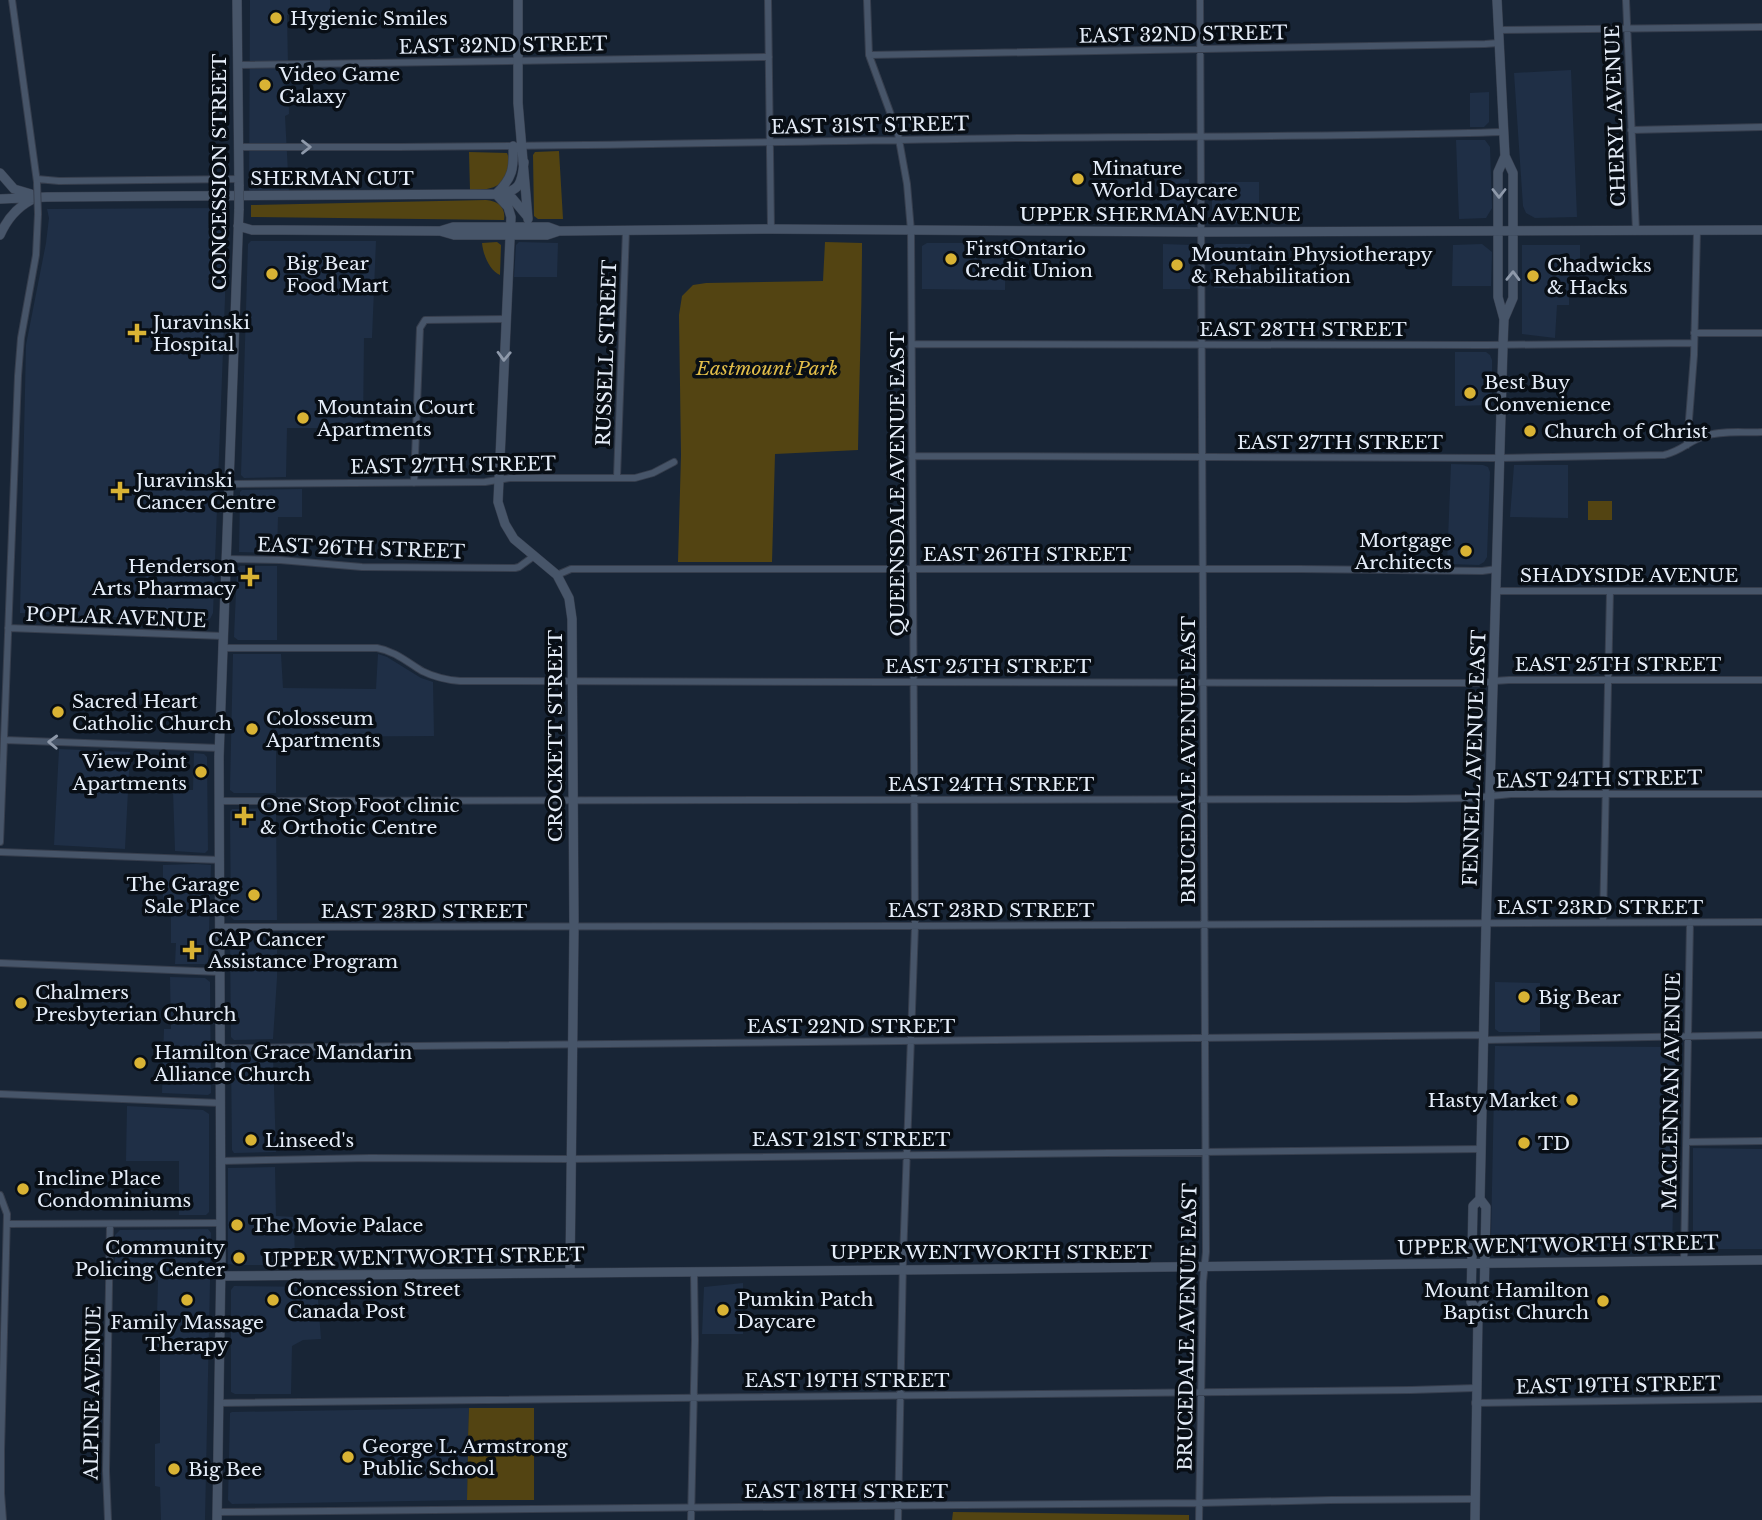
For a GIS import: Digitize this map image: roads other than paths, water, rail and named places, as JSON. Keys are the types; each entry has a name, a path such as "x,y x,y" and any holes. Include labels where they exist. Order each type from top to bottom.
{"main road":[{"name":"CONCESSION STREET","path":"217,1516 221,1276 219,748 239,209 237,0"},
{"path":"496,194 511,175 517,146 518,0"},
{"name":"FENNELL AVENUE EAST","path":"1497,0 1505,156 1513,173 1513,298 1504,319"},
{"path":"517,146 524,162 528,219"},
{"name":"FENNELL AVENUE EAST","path":"1475,1520 1478,1312 1484,1302 1486,1207 1480,1199 1483,1038 1504,319 1499,297 1499,172 1505,156"},
{"path":"496,194 512,192 516,188 522,177 524,162"},
{"path":"0,173 14,189 47,197"},
{"path":"496,194 512,198 528,219 538,225 548,226"},
{"path":"496,194 508,207 510,231"},
{"name":"SHERMAN CUT","path":"0,199 496,194"},
{"path":"0,235 15,211 32,200 47,197"},
{"name":"UPPER SHERMAN AVENUE","path":"238,226 252,230 440,230 454,235 548,226 559,231"},
{"name":"UPPER SHERMAN AVENUE","path":"510,231 547,235 559,231 771,229 1201,233 1762,230"},
{"name":"CROCKETT STREET","path":"510,231 498,502 505,524 514,539 557,575 570,604 572,619 574,927 570,1273"},
{"name":"FENNELL AVENUE EAST","path":"1478,1312 1471,1303 1471,1263 1473,1206 1480,1199"},
{"name":"UPPER WENTWORTH STREET","path":"221,1276 1205,1268 1762,1260"}],"street":[{"path":"0,842 20,351 36,255 38,214 37,181 12,0"},
{"path":"768,0 771,229"},
{"name":"QUEENSDALE AVENUE EAST","path":"867,0 869,55 899,141 907,184 911,231 915,926 906,1155 898,1520"},
{"name":"BRUCEDALE AVENUE EAST","path":"1199,1520 1205,1268 1200,0"},
{"name":"CHERYL AVENUE","path":"1626,0 1636,231"},
{"path":"1498,30 1762,27"},
{"name":"EAST 32ND STREET","path":"869,55 1498,43"},
{"name":"EAST 32ND STREET","path":"238,65 769,57"},
{"path":"1631,130 1762,127"},
{"name":"EAST 31ST STREET","path":"238,147 517,146 1503,132"},
{"path":"37,181 239,183"},
{"name":"RUSSELL STREET","path":"617,477 626,230"},
{"path":"1687,445 1694,343 1697,231"},
{"path":"414,483 420,328 425,320 505,319"},
{"path":"1694,333 1762,333"},
{"name":"EAST 28TH STREET","path":"912,344 1694,343"},
{"name":"EAST 27TH STREET","path":"912,456 1664,456 1676,453 1705,436 1762,432"},
{"name":"EAST 27TH STREET","path":"229,484 485,482 510,478 645,476 674,462"},
{"name":"EAST 26TH STREET","path":"226,559 280,560 362,567 515,568 534,556"},
{"name":"EAST 26TH STREET","path":"557,575 571,569 1497,569"},
{"name":"SHADYSIDE AVENUE","path":"1497,592 1762,590"},
{"path":"1603,922 1610,591"},
{"name":"POPLAR AVENUE","path":"8,628 223,636"},
{"name":"EAST 25TH STREET","path":"222,648 377,648 389,650 423,671 460,681 1480,683 1762,680"},
{"path":"4,740 219,748"},
{"name":"EAST 24TH STREET","path":"219,801 1407,799 1511,794 1762,794"},
{"path":"0,852 220,860"},
{"name":"MACLENNAN AVENUE","path":"1684,1261 1690,922"},
{"name":"EAST 23RD STREET","path":"220,927 1762,922"},
{"path":"0,964 220,972"},
{"name":"EAST 22ND STREET","path":"220,1048 1762,1035"},
{"path":"0,1094 220,1103"},
{"path":"1686,1142 1762,1141"},
{"name":"EAST 21ST STREET","path":"221,1161 1481,1149"},
{"path":"0,1195 7,1214 0,1478 4,1520"},
{"path":"7,1224 221,1223"},
{"name":"ALPINE AVENUE","path":"108,1520 106,1471 110,1224"},
{"path":"691,1520 694,1273"},
{"name":"EAST 19TH STREET","path":"219,1403 1475,1388"},
{"name":"EAST 19TH STREET","path":"1475,1403 1762,1399"},
{"name":"EAST 18TH STREET","path":"217,1516 1475,1499"}],"place":[{"name":"Hygienic Smiles","path":"276,18"},
{"name":"Video Game Galaxy","path":"265,85"},
{"name":"Minature World Daycare","path":"1078,179"},
{"name":"FirstOntario Credit Union","path":"951,259"},
{"name":"Mountain Physiotherapy & Rehabilitation","path":"1177,265"},
{"name":"Big Bear Food Mart","path":"272,274"},
{"name":"Chadwicks & Hacks","path":"1533,276"},
{"name":"Juravinski Hospital","path":"137,333"},
{"name":"Best Buy Convenience","path":"1470,393"},
{"name":"Mountain Court Apartments","path":"303,418"},
{"name":"Church of Christ","path":"1530,431"},
{"name":"Juravinski Cancer Centre","path":"120,491"},
{"name":"Mortgage Architects","path":"1466,551"},
{"name":"Henderson Arts Pharmacy","path":"250,577"},
{"name":"Sacred Heart Catholic Church","path":"58,712"},
{"name":"Colosseum Apartments","path":"252,729"},
{"name":"View Point Apartments","path":"201,772"},
{"name":"One Stop Foot clinic & Orthotic Centre","path":"244,816"},
{"name":"The Garage Sale Place","path":"254,895"},
{"name":"CAP Cancer Assistance Program","path":"192,950"},
{"name":"Big Bear","path":"1524,997"},
{"name":"Chalmers Presbyterian Church","path":"21,1003"},
{"name":"Hamilton Grace Mandarin Alliance Church","path":"140,1063"},
{"name":"Hasty Market","path":"1572,1100"},
{"name":"Linseed's","path":"251,1140"},
{"name":"TD","path":"1524,1143"},
{"name":"Incline Place Condominiums","path":"23,1189"},
{"name":"The Movie Palace","path":"237,1225"},
{"name":"Community Policing Center","path":"239,1258"},
{"name":"Family Massage Therapy","path":"187,1300"},
{"name":"Concession Street Canada Post","path":"273,1300"},
{"name":"Mount Hamilton Baptist Church","path":"1603,1301"},
{"name":"Pumkin Patch Daycare","path":"723,1310"},
{"name":"George L. Armstrong Public School","path":"348,1457"},
{"name":"Big Bee","path":"174,1469"}],"park label":[{"name":"Eastmount Park","path":"767,368"}]}
